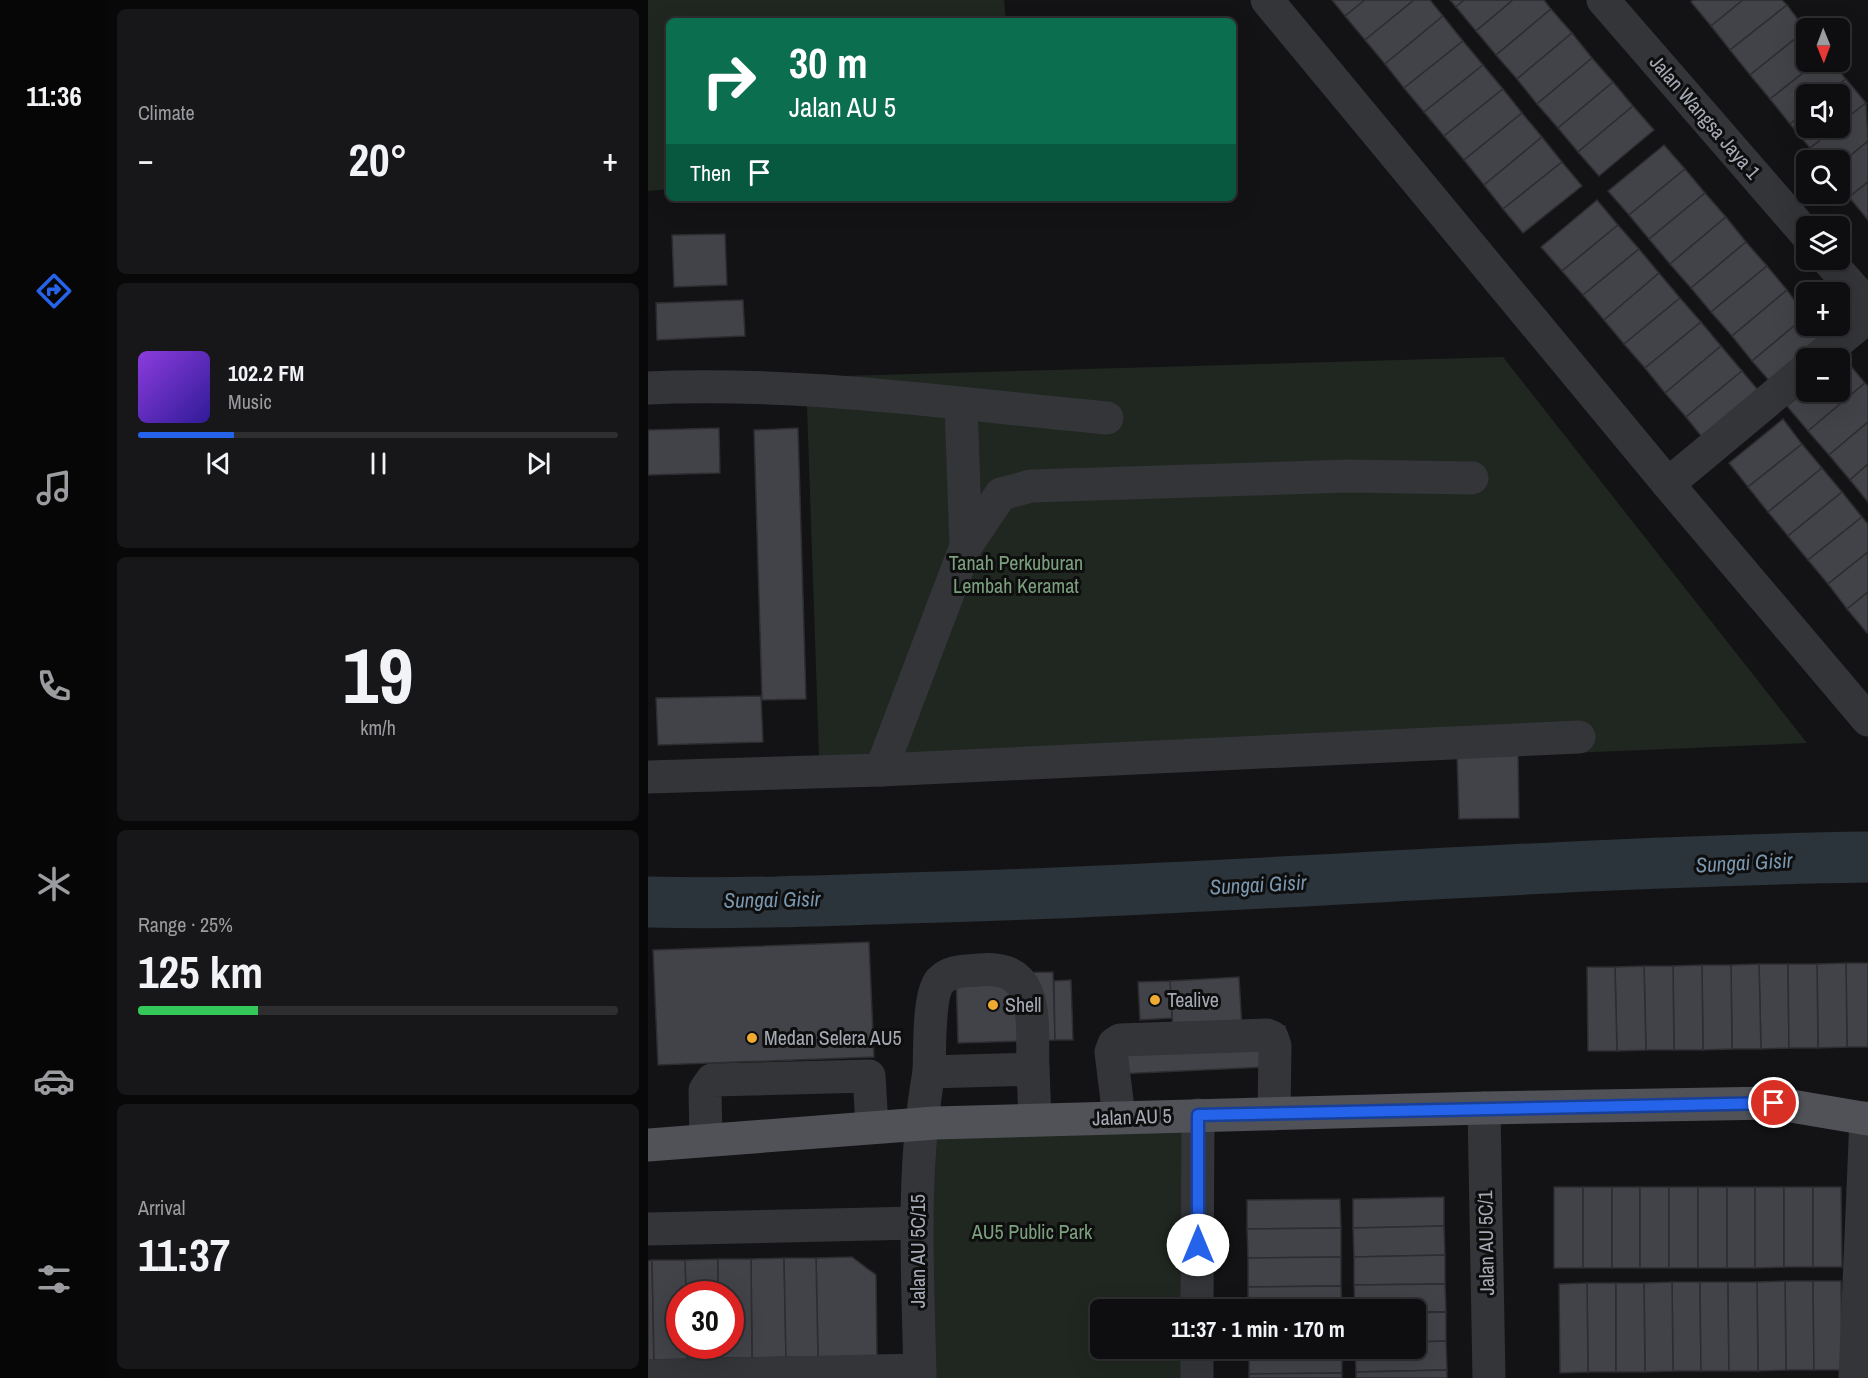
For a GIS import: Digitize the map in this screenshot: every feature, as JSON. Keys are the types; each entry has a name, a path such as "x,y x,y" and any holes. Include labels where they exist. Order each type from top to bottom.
{"main road":[{"name":"Jalan AU 5","path":"648,1145 872,1126 1484,1108 1774,1103 1867,1119"}],"street":[{"path":"1267,0 1668,484 1868,720"},
{"name":"Jalan Wangsa Jaya 1","path":"1603,0 1796,222"},
{"path":"1837,270 1868,305"},
{"path":"1830,348 1868,317"},
{"path":"1668,484 1796,377"},
{"path":"648,388 810,391 1107,418"},
{"path":"961,404 966,546"},
{"path":"881,770 966,546 1001,494 1031,486 1348,476 1472,478"},
{"path":"648,777 881,770 1579,737"},
{"name":"Jalan AU 5C/15","path":"920,1374 917,1223 920,1124 928,1072 933,1002 940,981 954,972 995,969 1022,982 1030,995 1035,1120"},
{"path":"1119,1117 1111,1052 1114,1044 1120,1040 1267,1035 1272,1037 1275,1046 1274,1114"},
{"path":"928,1072 1033,1068"},
{"path":"706,1139 705,1090 712,1080 868,1076 872,1126"},
{"name":"Jalan AU 5C/1","path":"1484,1108 1489,1378"},
{"path":"1197,1299 1198,1115"},
{"path":"1855,1378 1867,1119"},
{"path":"648,1229 917,1223"},
{"path":"1197,1359 1197,1378"},
{"path":"648,1376 920,1374"}],"green space":[{"path":"648,0 1004,0 1006,18 666,18 666,189 648,191"},
{"name":"Tanah Perkuburan Lembah Keramat","path":"1503,357 1807,743 820,785 806,377"},
{"name":"AU5 Public Park","path":"1193,1124 1187,1299 1090,1299 1090,1359 1186,1359 1185,1378 929,1378 927,1130"}],"building":[{"path":"1332,0 1365,0 1345,16"},
{"path":"1365,0 1414,0 1365,40 1345,16"},
{"path":"1414,0 1430,0 1443,16 1385,64 1365,40"},
{"path":"1450,0 1464,0 1456,7"},
{"path":"1464,0 1513,0 1476,31 1456,7"},
{"path":"1513,0 1544,0 1551,9 1496,55 1476,31"},
{"path":"1693,0 1743,0 1711,26 1691,2"},
{"path":"1743,0 1782,0 1787,5 1730,50 1711,26"},
{"path":"1787,5 1797,18 1796,38 1750,75 1730,50"},
{"path":"1551,9 1572,33 1517,79 1496,55"},
{"path":"1443,16 1463,41 1404,88 1385,64"},
{"path":"1572,33 1592,58 1537,104 1517,79"},
{"path":"1796,38 1796,72 1804,72 1770,99 1750,75"},
{"path":"1463,41 1483,65 1424,112 1404,88"},
{"path":"1592,58 1613,82 1558,128 1537,104"},
{"path":"1483,65 1503,89 1444,136 1424,112"},
{"path":"1804,72 1840,72 1846,79 1839,84 1796,84 1796,119 1790,124 1770,99"},
{"path":"1846,79 1866,103 1850,115 1850,84 1839,84"},
{"path":"1613,82 1633,106 1578,152 1558,128"},
{"path":"1503,89 1522,113 1464,160 1444,136"},
{"path":"1866,103 1868,141 1850,156 1850,150 1812,150 1810,148 1822,138 1850,138 1850,115"},
{"path":"1633,106 1654,130 1599,176 1578,152"},
{"path":"1522,113 1542,137 1484,185 1464,160"},
{"path":"1796,119 1796,131 1790,124"},
{"path":"1542,137 1562,162 1503,209 1484,185"},
{"path":"1802,138 1822,138 1810,148"},
{"path":"1868,141 1868,182 1850,196 1850,156"},
{"path":"1664,145 1685,169 1629,215 1608,191"},
{"path":"1562,162 1582,186 1523,233 1503,209"},
{"path":"1685,169 1705,193 1649,239 1629,215"},
{"path":"1868,182 1868,220 1850,198"},
{"path":"1705,193 1726,217 1670,264 1649,239"},
{"path":"1597,200 1618,225 1562,271 1541,247"},
{"path":"1726,217 1746,242 1691,288 1670,264"},
{"path":"1618,225 1639,249 1583,295 1562,271"},
{"path":"725,234 727,285 674,287 672,235"},
{"path":"1746,242 1767,266 1711,312 1691,288"},
{"path":"1639,249 1659,273 1604,320 1583,295"},
{"path":"1767,266 1787,290 1732,336 1711,312"},
{"path":"1659,273 1680,298 1624,344 1604,320"},
{"path":"1787,290 1796,302 1796,324 1752,361 1732,336"},
{"path":"1680,298 1701,322 1645,368 1624,344"},
{"path":"743,300 745,336 657,340 656,303"},
{"path":"1701,322 1721,346 1665,393 1645,368"},
{"path":"1796,324 1796,336 1825,336 1828,339 1817,348 1796,348 1796,366 1773,385 1752,361"},
{"path":"1721,346 1742,371 1686,417 1665,393"},
{"path":"1850,365 1865,383 1850,396"},
{"path":"1742,371 1762,395 1706,442 1686,417"},
{"path":"1865,383 1868,386 1868,422 1829,455 1808,431 1842,402 1850,402 1850,396"},
{"path":"1796,399 1796,402 1842,402 1808,431 1787,406"},
{"path":"1783,419 1802,444 1748,487 1729,463"},
{"path":"1868,422 1868,464 1850,480 1829,455"},
{"path":"719,428 720,473 648,475 648,430"},
{"path":"798,428 806,699 762,700 754,430"},
{"path":"1802,444 1822,468 1768,512 1748,487"},
{"path":"1868,464 1868,502 1850,480"},
{"path":"1822,468 1842,492 1788,536 1768,512"},
{"path":"1842,492 1862,517 1808,560 1788,536"},
{"path":"1862,517 1868,524 1868,552 1828,584 1808,560"},
{"path":"1868,552 1868,592 1847,609 1828,584"},
{"path":"1868,592 1868,632 1867,633 1847,609"},
{"path":"761,696 763,742 658,745 656,698"},
{"path":"1518,752 1519,818 1459,819 1457,754"},
{"path":"869,942 874,1057 658,1065 653,950"},
{"path":"1846,963 1868,963 1868,1047 1847,1047"},
{"path":"1846,963 1847,1047 1818,1048 1817,964"},
{"path":"1759,964 1788,964 1789,1048 1761,1049"},
{"path":"1759,964 1761,1049 1732,1049 1731,965"},
{"path":"1788,964 1817,964 1818,1048 1789,1048"},
{"path":"1702,965 1731,965 1732,1049 1703,1050"},
{"path":"1702,965 1703,1050 1674,1050 1673,966"},
{"path":"1644,966 1673,966 1674,1050 1646,1050"},
{"path":"1644,966 1646,1050 1617,1051 1615,967"},
{"path":"1587,967 1615,967 1617,1051 1588,1051"},
{"path":"1053,972 1055,1040 958,1043 956,974"},
{"path":"1239,977 1242,1028 1285,1026 1287,1066 1118,1074 1116,1034 1173,1031 1170,981"},
{"path":"1071,980 1073,1040 1055,1040 1054,981"},
{"name":"Tealive","path":"1170,981 1172,1018 1140,1020 1138,982"},
{"path":"1554,1187 1583,1187 1583,1268 1554,1268"},
{"path":"1583,1187 1612,1187 1612,1268 1583,1268"},
{"path":"1612,1187 1640,1187 1640,1268 1612,1268"},
{"path":"1640,1187 1669,1187 1669,1268 1640,1268"},
{"path":"1669,1187 1698,1187 1698,1268 1669,1268"},
{"path":"1698,1187 1727,1187 1727,1268 1698,1268"},
{"path":"1727,1187 1755,1187 1755,1268 1727,1268"},
{"path":"1755,1187 1784,1187 1784,1267 1755,1268"},
{"path":"1784,1187 1813,1187 1813,1267 1784,1267"},
{"path":"1813,1187 1841,1187 1842,1267 1813,1267"},
{"path":"1444,1197 1444,1226 1353,1228 1353,1199"},
{"path":"1340,1199 1341,1228 1247,1229 1247,1200"},
{"path":"1444,1226 1445,1255 1354,1257 1353,1228"},
{"path":"1341,1228 1341,1257 1248,1258 1247,1229"},
{"path":"1445,1255 1445,1284 1354,1285 1354,1257"},
{"path":"852,1257 876,1275 877,1356 818,1357 816,1258"},
{"path":"1341,1257 1341,1286 1248,1287 1248,1258"},
{"path":"784,1258 786,1357 752,1358 751,1259"},
{"path":"784,1258 816,1258 818,1357 786,1357"},
{"path":"718,1259 718,1281 686,1281 685,1260"},
{"path":"718,1259 751,1259 752,1358 744,1358 744,1281 718,1281"},
{"path":"652,1260 654,1360 648,1360 648,1261"},
{"path":"652,1260 685,1260 686,1281 666,1281 666,1359 687,1359 654,1360"},
{"path":"1785,1281 1813,1281 1814,1370 1786,1370"},
{"path":"1785,1281 1786,1370 1758,1371 1757,1282"},
{"path":"1813,1281 1841,1281 1842,1370 1814,1370"},
{"path":"1672,1282 1700,1282 1701,1371 1673,1371"},
{"path":"1672,1282 1673,1371 1645,1372 1644,1283"},
{"path":"1700,1282 1728,1282 1729,1371 1701,1371"},
{"path":"1728,1282 1757,1282 1758,1371 1729,1371"},
{"path":"1587,1283 1616,1283 1616,1372 1588,1372"},
{"path":"1587,1283 1588,1372 1560,1373 1559,1284"},
{"path":"1616,1283 1644,1283 1645,1372 1616,1372"},
{"path":"1445,1284 1446,1312 1426,1312 1426,1299 1355,1299 1354,1285"},
{"path":"1341,1286 1342,1299 1248,1299 1248,1287"},
{"path":"1446,1312 1446,1341 1426,1342 1426,1313"},
{"path":"1446,1341 1447,1370 1356,1372 1355,1359 1426,1359 1426,1342"},
{"path":"1249,1359 1342,1359 1342,1373 1249,1374"},
{"path":"1447,1370 1447,1378 1356,1378 1356,1372"},
{"path":"1342,1373 1342,1378 1249,1378 1249,1374"}],"waterway":[{"name":"Sungai Gisir","path":"648,902 777,902 1026,894 1627,864 1868,857"}],"place":[{"name":"Tealive","path":"1155,1000"},
{"name":"Shell","path":"993,1005"},
{"name":"Medan Selera AU5","path":"752,1038"}],"route":[{"path":"1198,1245 1198,1115 1774,1103"}]}
